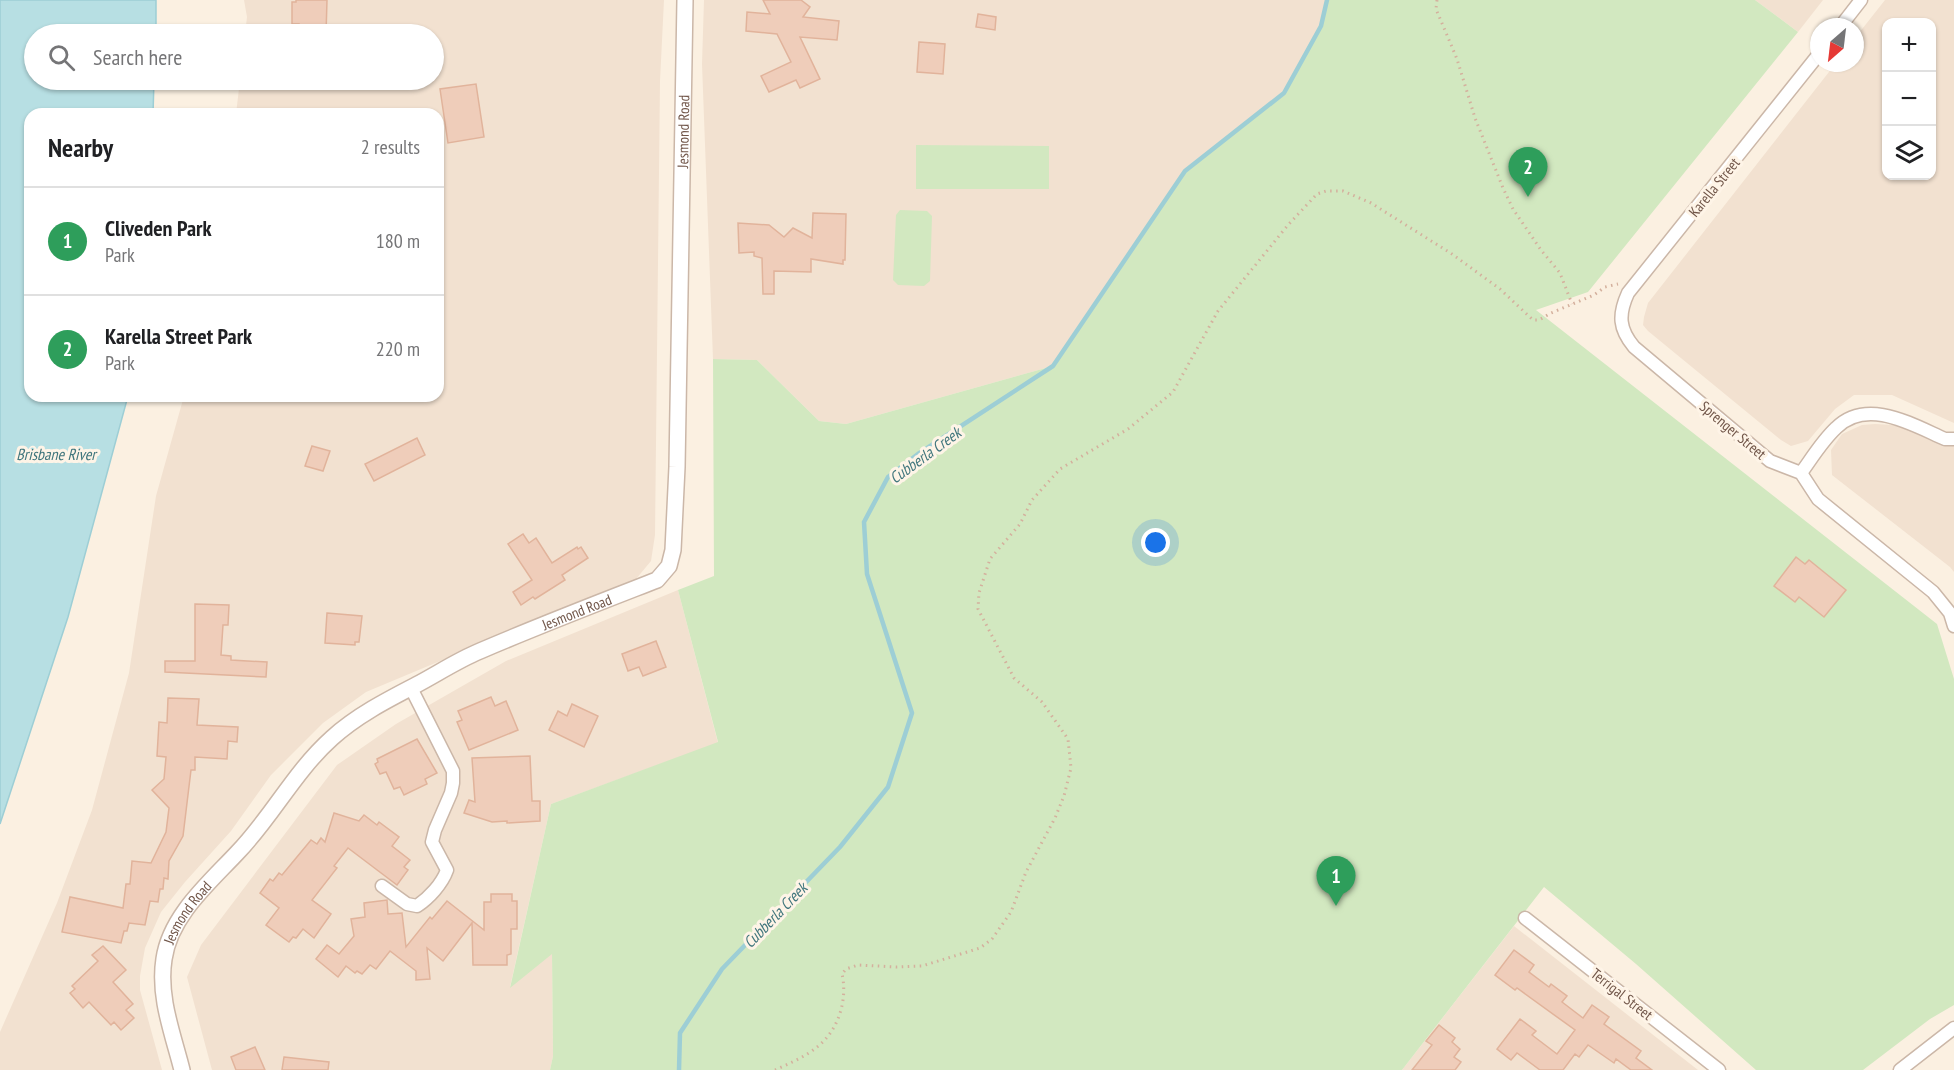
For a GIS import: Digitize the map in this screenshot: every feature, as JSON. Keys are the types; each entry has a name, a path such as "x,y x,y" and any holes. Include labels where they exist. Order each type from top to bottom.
{"street":[{"name":"Jesmond Road","path":"182,1070 162,993 164,959 168,942 178,921 216,874 258,829 312,757 354,721 478,652 657,580 669,566 673,550 677,462 685,0"},
{"path":"1847,18 1861,0"},
{"name":"Karella Street","path":"1621,325 1623,303 1628,293 1810,65"},
{"name":"Sprenger Street","path":"1621,325 1624,335 1634,347 1770,461 1801,473"},
{"path":"1954,439 1946,439 1888,415 1858,414 1836,427 1801,473 1818,499 1933,592 1950,613 1954,626"},
{"path":"382,886 407,904 417,906 428,897 445,876 447,870 432,842 453,783 453,771 411,688"},
{"name":"Terrigal Street","path":"1525,918 1719,1070"},
{"path":"1900,1070 1954,1028"}],"path":[{"path":"1437,0 1436,9 1457,59 1475,118 1503,188 1513,209 1560,273 1572,304"},
{"path":"774,1070 818,1047 835,1024 844,994 842,974 846,969 858,964 922,966 964,954 980,948 992,939 1011,912 1026,872 1055,818 1064,796 1071,768 1068,738 1042,702 1014,678 978,609 979,593 990,559 1020,524 1032,500 1060,469 1128,429 1173,392 1218,311 1288,225 1317,194 1343,190 1371,203 1452,254 1500,290 1533,320 1539,320 1594,295 1605,287 1618,284"}],"shaded area":[{"path":"244,0 664,0 660,81 655,535 651,561 636,579 366,692 323,723 271,775 231,831 161,912 145,948 140,990 162,1070 0,1070 0,1032 57,903 92,810 129,673 156,496 182,402 444,402 444,108 237,108 239,90 444,90 444,24 246,24"},
{"path":"704,0 1327,0 1321,26 1284,93 1185,171 1053,366 846,424 819,421 757,360 713,359 702,64"},
{"path":"1755,0 1823,0 1798,32"},
{"path":"1885,0 1954,0 1954,423 1892,395 1854,395 1835,409 1808,441 1791,446 1648,331 1643,325 1648,303 1829,72 1864,72 1864,27"},
{"path":"1862,425 1893,425 1954,446 1954,572 1832,475 1831,450 1842,434"},
{"path":"678,590 718,743 551,804 510,987 552,953 553,1056 550,1070 212,1070 187,977 201,945 337,765 396,724 506,661"},
{"path":"1514,926 1698,1070 1402,1070"}],"green space":[{"path":"1327,0 1755,0 1798,32 1588,292 1536,310 1937,624 1954,679 1954,1005 1930,1019 1863,1070 1756,1070 1636,964 1544,887 1402,1070 550,1070 553,1056 552,954 510,988 551,804 718,742 678,590 714,576 713,359 757,360 819,421 846,424 1053,366 1185,171 1284,93 1321,26"},
{"path":"916,145 1049,146 1049,189 916,189"},
{"path":"900,210 927,211 932,216 930,281 924,286 898,285 893,280 896,215"}],"water":[{"name":"Brisbane River","path":"0,0 156,0 156,24 24,24 24,90 154,90 153,108 24,108 24,402 126,402 68,617 0,824"}],"building":[{"path":"296,0 327,0 326,24 292,24 292,2"},
{"path":"763,0 801,0 810,7 803,17 839,21 837,40 800,37 820,79 800,88 796,80 769,92 761,76 791,62 777,34 746,31 747,12 770,14"},
{"path":"978,14 996,17 995,30 976,27"},
{"path":"919,42 945,44 943,74 917,72"},
{"path":"476,84 484,137 448,143 440,90"},
{"path":"813,213 846,214 843,264 811,259 811,272 774,271 774,294 763,294 762,258 754,256 754,252 739,253 738,223 769,225 784,237 793,228 812,238"},
{"path":"417,438 425,455 374,481 365,464"},
{"path":"312,446 330,451 323,471 305,466"},
{"path":"523,534 529,543 536,538 552,563 577,547 578,549 581,547 588,558 562,575 565,580 521,605 513,592 532,580 508,544"},
{"path":"1796,557 1805,564 1809,560 1846,590 1824,617 1799,597 1795,602 1774,586"},
{"path":"195,604 229,605 228,625 223,625 221,655 231,656 231,660 267,662 266,677 165,672 165,661 195,661"},
{"path":"327,613 362,616 359,642 355,642 355,645 325,643"},
{"path":"656,641 666,667 643,676 639,667 628,671 622,654"},
{"path":"491,697 495,706 506,701 518,730 469,750 457,722 462,720 458,711"},
{"path":"168,698 199,699 197,725 238,727 237,742 228,741 227,759 195,757 195,770 191,770 183,836 169,861 168,879 164,878 158,902 150,901 145,925 129,923 121,943 62,932 70,897 123,908 126,884 130,884 132,861 151,863 166,832 169,808 152,790 164,779 166,757 157,756 159,722 167,723"},
{"path":"572,704 598,716 584,747 549,730 558,711 567,716"},
{"path":"417,739 437,773 425,779 427,784 404,795 400,787 394,789 386,772 380,774 375,764 378,762 377,759"},
{"path":"530,756 532,801 540,801 540,821 492,822 464,813 469,800 475,802 472,758"},
{"path":"334,813 359,821 364,815 377,825 379,822 399,837 392,846 410,860 404,867 408,870 397,885 348,848 334,866 337,868 312,900 331,914 314,938 303,929 296,938 293,937 289,942 266,925 279,908 260,893 270,879 273,881 279,873 282,875 311,840 317,844 321,838 325,842"},
{"path":"491,894 512,894 512,901 517,901 517,929 511,929 511,954 507,955 507,965 473,965 472,923 443,961 427,948 430,979 416,980 416,971 390,951 376,969 370,965 362,974 357,971 355,973 346,966 338,977 316,959 327,945 339,954 354,936 351,919 365,917 364,903 387,900 388,914 402,913 406,947 430,917 432,919 447,901 484,930 484,902 491,902"},
{"path":"103,946 126,970 113,982 133,1004 126,1010 134,1018 121,1030 114,1022 111,1025 89,1002 83,1008 70,993 75,989 72,986 98,961 92,955"},
{"path":"1514,950 1534,965 1529,972 1549,987 1551,984 1567,996 1562,1002 1583,1018 1592,1005 1609,1017 1604,1024 1641,1051 1636,1058 1652,1070 1631,1070 1616,1059 1614,1063 1588,1045 1579,1057 1575,1054 1563,1070 1540,1070 1517,1053 1511,1060 1497,1049 1520,1019 1536,1031 1532,1035 1557,1054 1575,1030 1495,975"},
{"path":"1439,1025 1455,1038 1452,1042 1460,1049 1454,1057 1461,1062 1455,1070 1412,1070 1432,1045 1426,1041"},
{"path":"255,1047 265,1070 236,1070 231,1057"},
{"path":"284,1057 329,1062 328,1070 282,1070"}],"waterway":[{"name":"Cubberla Creek","path":"679,1070 680,1033 722,969 840,847 888,787 912,713 867,574 864,522 888,477 918,454 1053,366 1185,171 1284,93 1321,26 1327,0"}],"place":[{"name":"Karella Street Park","path":"1528,197"},
{"name":"Cliveden Park","path":"1336,906"}]}
